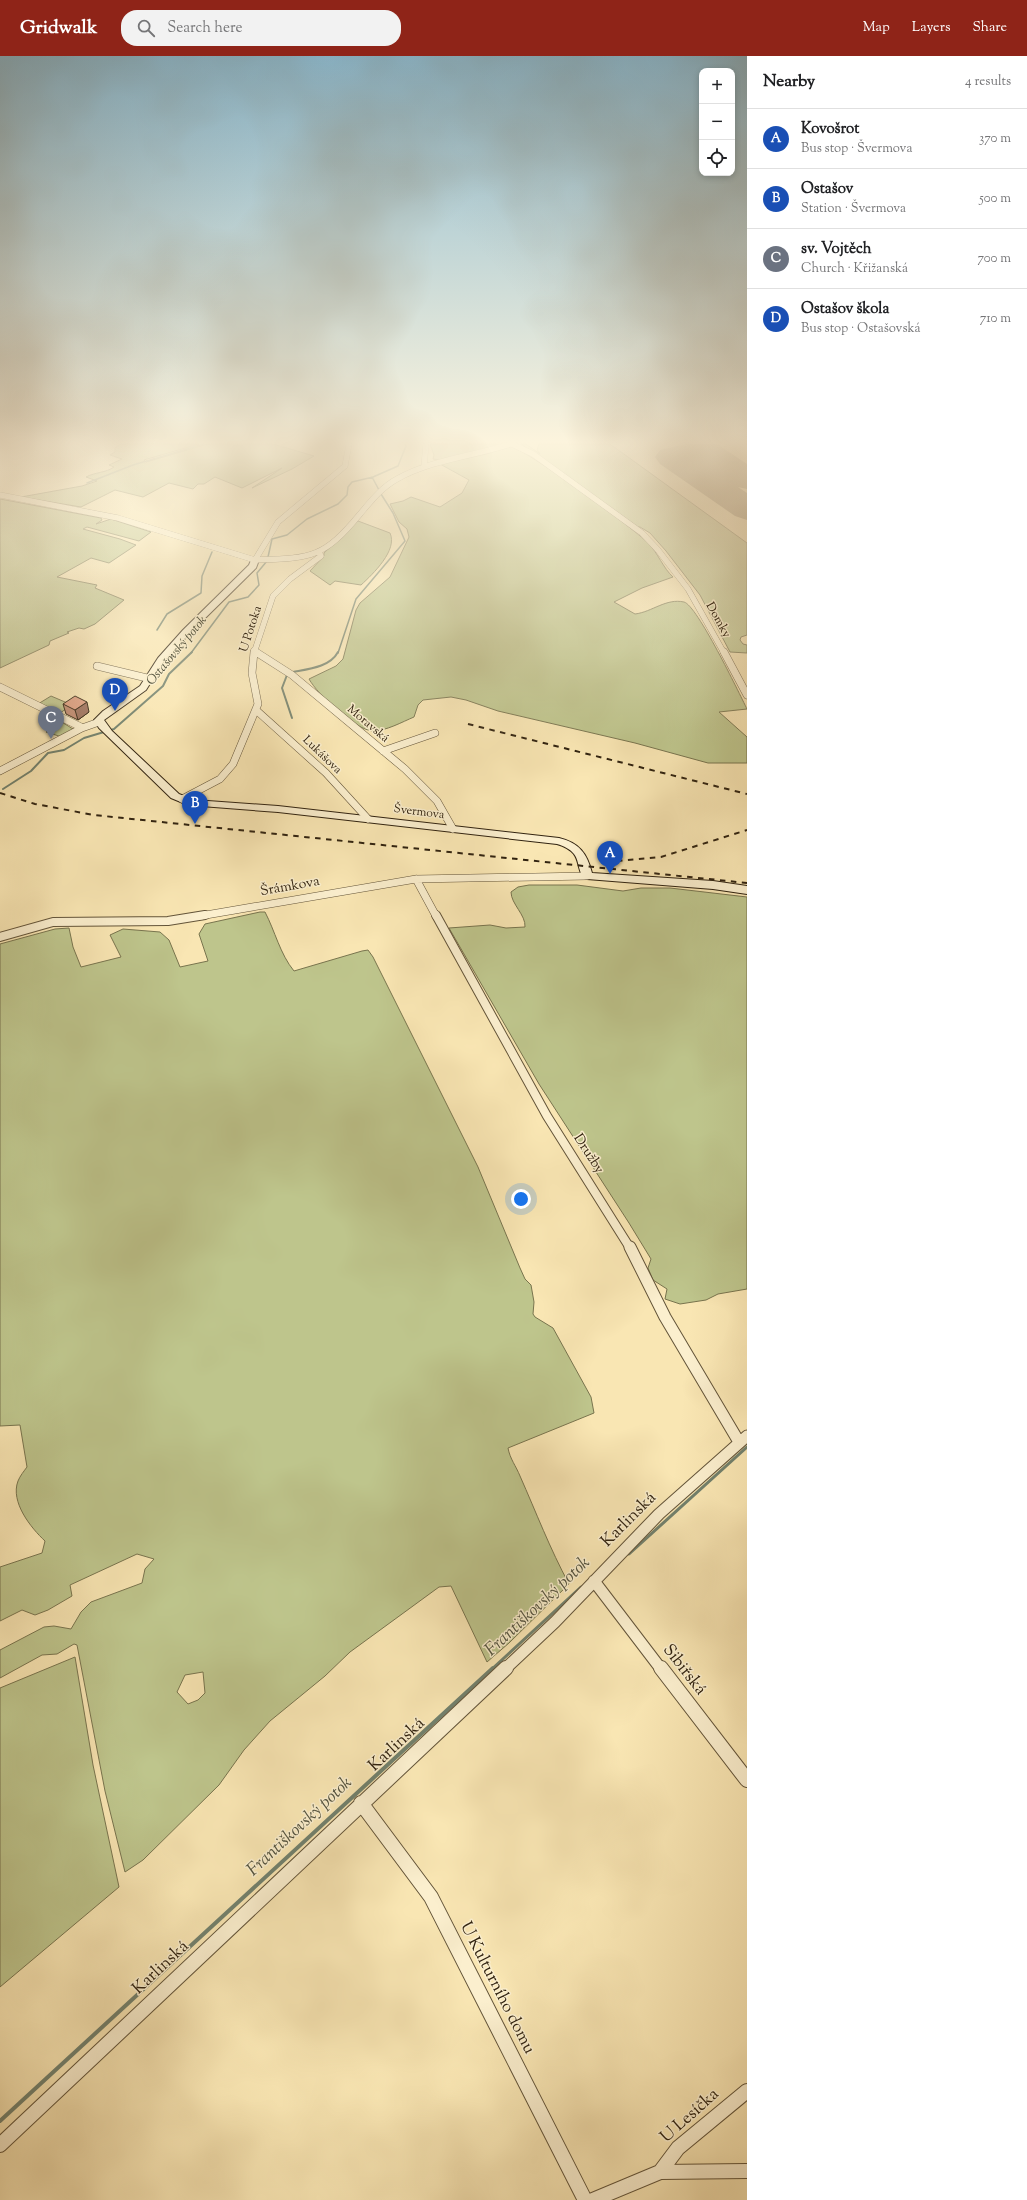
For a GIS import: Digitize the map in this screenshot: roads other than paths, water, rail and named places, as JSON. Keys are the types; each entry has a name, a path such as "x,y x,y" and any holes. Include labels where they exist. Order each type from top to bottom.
{"street":[{"path":"203,544 255,560 305,556 319,552 331,544"},
{"path":"0,771 15,760 55,744 81,728 99,722 100,717 139,691 151,678 161,660 186,632 252,566 265,544"},
{"name":"Domky","path":"654,544 705,616 747,695"},
{"name":"U Potoka","path":"182,799 220,779 233,764 258,704 252,673 254,650 273,596 290,579 321,556 319,552"},
{"name":"Moravská","path":"254,650 292,675 418,781 437,801 453,829"},
{"path":"97,666 151,678"},
{"path":"0,687 81,728"},
{"name":"Lukášova","path":"256,710 326,773 368,819"},
{"name":"Švermova","path":"99,722 175,796 192,803 216,806 278,809 560,841 573,846 582,856 587,876"},
{"path":"383,751 435,733"},
{"path":"587,876 697,883 747,890"},
{"name":"Šrámkova","path":"0,937 53,922 168,921 416,879 587,876"},
{"name":"Družby","path":"416,879 547,1116 625,1238 665,1317 743,1439"},
{"name":"Karlinská","path":"0,2145 360,1803 555,1622 659,1514 743,1439"},
{"name":"Sibiřská","path":"594,1581 747,1780"},
{"name":"U Kulturního domu","path":"360,1803 431,1897 585,2200"},
{"name":"U Lesíčka","path":"660,2172 678,2148 747,2091"},
{"path":"593,2200 660,2172 747,2171"}],"waterway":[{"name":"Ostašovský potok","path":"268,557 271,544"},
{"path":"338,653 356,599 402,544"},
{"path":"157,630 167,614 201,593 202,576 212,552"},
{"name":"Ostašovský potok","path":"191,653 229,602 248,597 259,585 257,573 267,561"},
{"path":"293,672 324,664 330,661 338,652"},
{"name":"Ostašovský potok","path":"3,789 31,771 48,753 64,750 84,738 114,729 163,686 169,674 191,653"},
{"path":"287,675 282,688 292,718"},
{"name":"Františkovský potok","path":"629,1554 747,1447"},
{"name":"Františkovský potok","path":"492,1669 581,1587"},
{"name":"Františkovský potok","path":"0,2121 493,1668"}],"railway":[{"path":"468,724 747,794"},
{"path":"0,793 35,804 94,815 747,883"},
{"path":"606,862 661,857 747,830"}],"place":[{"name":"Ostašov škola","path":"115,711"},
{"name":"sv. Vojtěch","path":"51,739"},
{"name":"Ostašov","path":"195,824"},
{"name":"Kovošrot","path":"610,874"}]}
